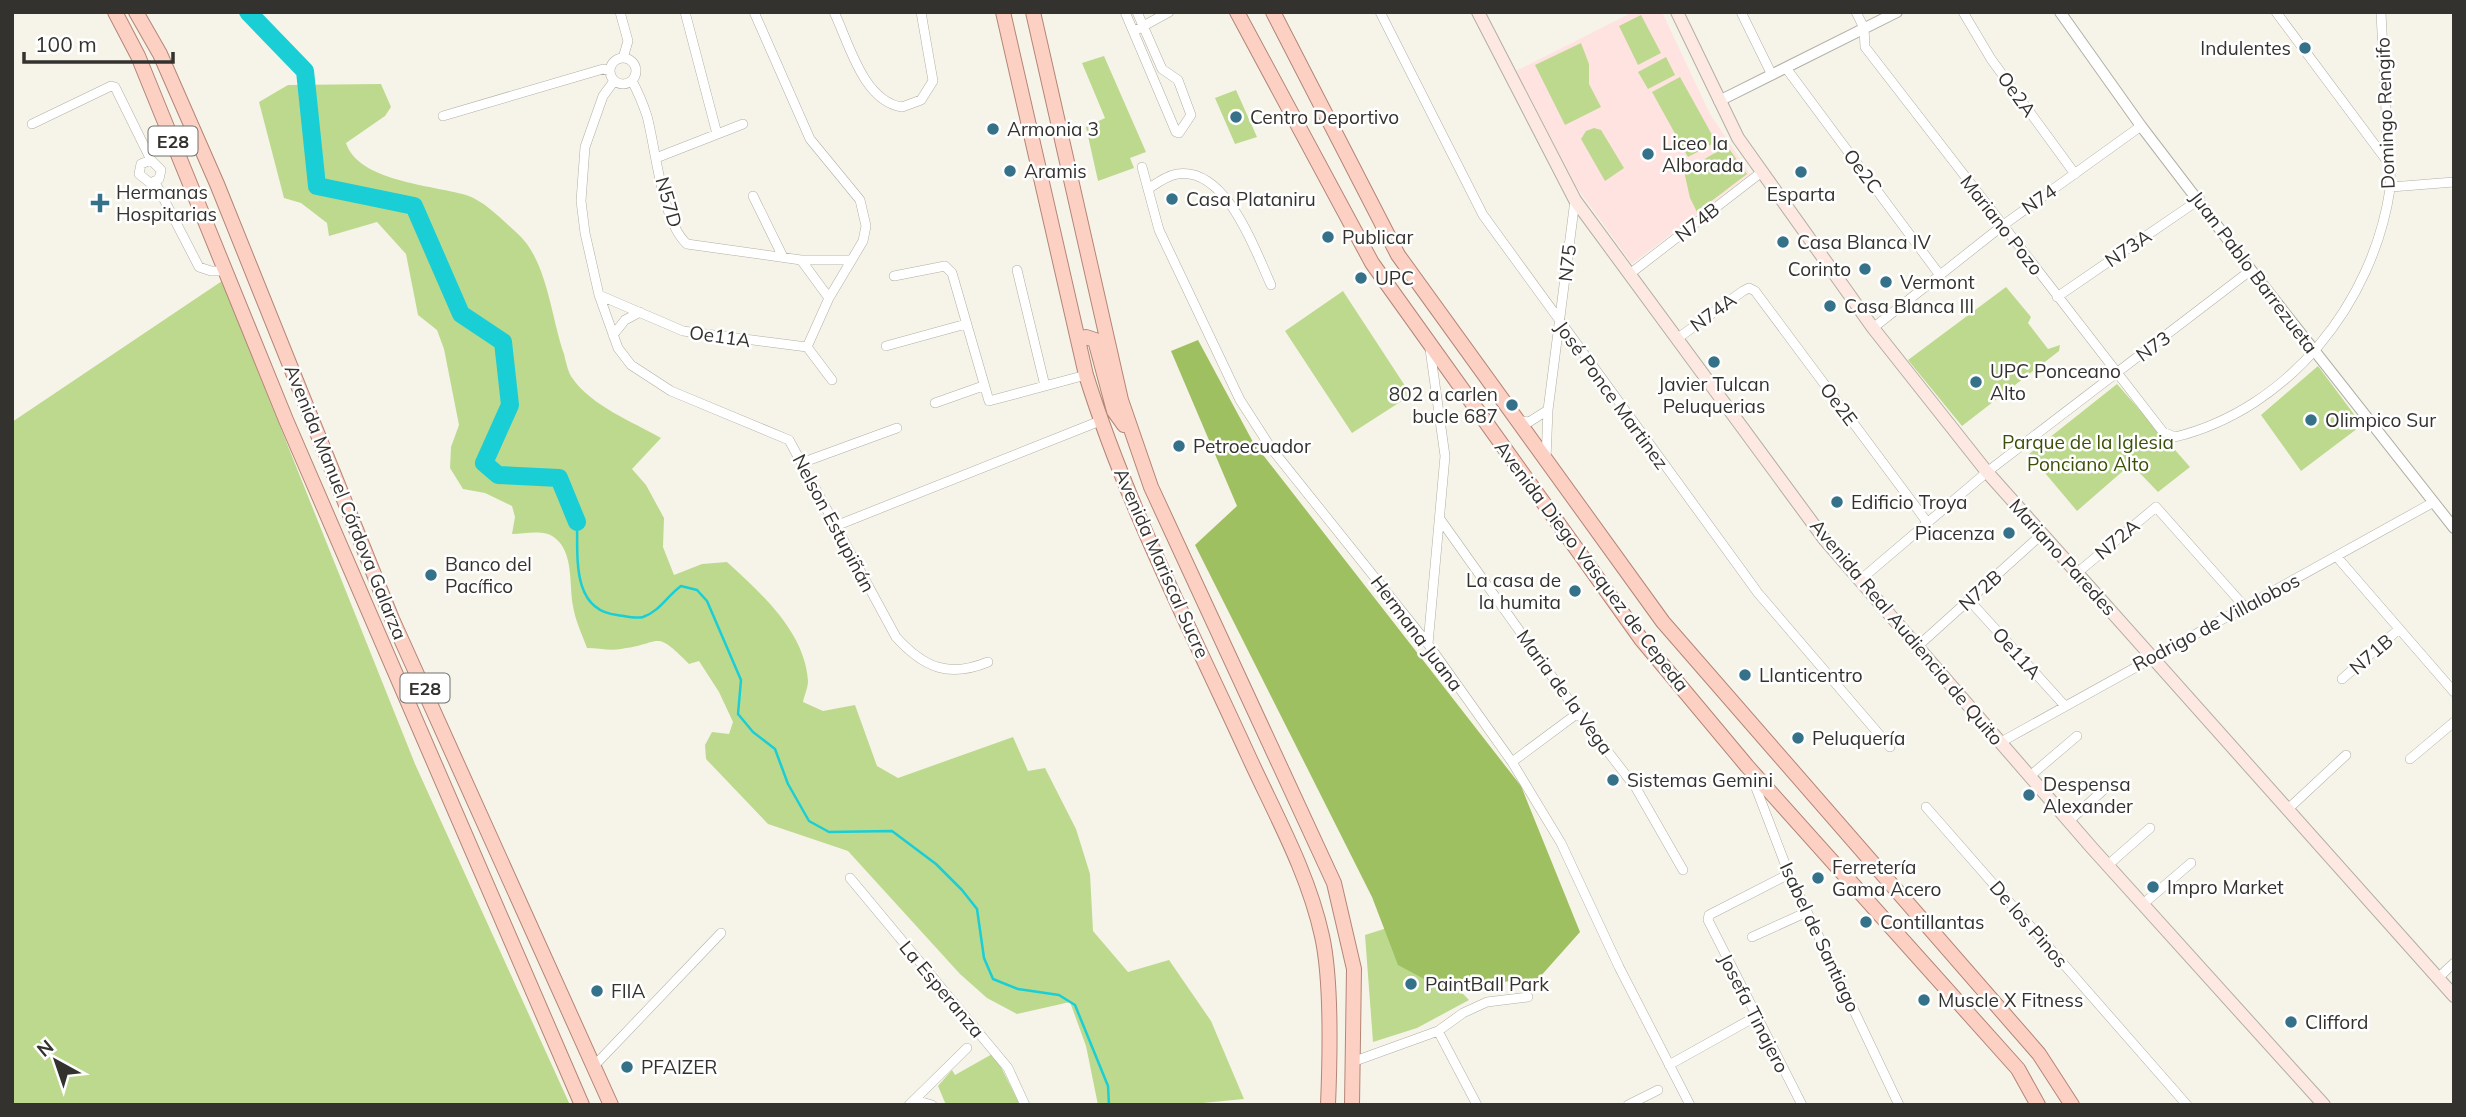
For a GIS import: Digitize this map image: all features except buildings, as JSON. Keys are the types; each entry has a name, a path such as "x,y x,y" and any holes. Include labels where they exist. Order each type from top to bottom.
{"main road":[{"name":"Avenida Manuel Córdova Galarza","path":"115,12 138,56 286,420 406,691 582,1105"},
{"name":"Avenida Manuel Córdova Galarza","path":"136,12 160,54 251,266 363,549 611,1105"},
{"name":"Avenida Mariscal Sucre","path":"1003,12 1086,375 1100,421 1172,590 1307,884 1323,938 1329,1045 1328,1105"},
{"name":"Avenida Mariscal Sucre","path":"1033,12 1121,400 1135,441 1151,487 1335,883 1354,969 1352,1105"},
{"name":"Avenida Diego Vasquez de Cepeda","path":"1273,12 1398,255 1663,622 2039,1054 2072,1105"},
{"name":"Avenida Real Audiencia de Quito","path":"1478,12 1575,200 1825,540 2069,821 2324,1105"},
{"name":"Mariano Paredes","path":"1677,12 1738,138 1873,328 1987,472 2440,976 2454,996"},
{"name":"Avenida Diego Vasquez de Cepeda","path":"1236,14 1372,263 1642,639 1747,766 2018,1069 2038,1105"},
{"path":"226,271 251,266"},
{"path":"1079,342 1086,337 1095,341 1114,411 1135,441"},
{"path":"1172,590 1190,610 1216,663 1226,665 1230,657"},
{"path":"406,691 423,683"},
{"path":"458,815 477,806"}],"street":[{"path":"612,76 614,62 623,58 628,41 620,12"},
{"path":"685,12 717,135"},
{"path":"754,12 810,139 860,200 866,226 863,241 829,298 807,347 832,380"},
{"path":"834,12 871,89 882,99 902,107 921,100 933,81 920,12"},
{"path":"1125,12 1176,132 1179,133 1191,115 1178,80 1162,69 1137,12"},
{"path":"1133,31 1169,12"},
{"name":"José Ponce Martinez","path":"1380,12 1483,215 1758,593 1891,747"},
{"path":"1741,12 1772,75"},
{"name":"Mariano Pozo","path":"1856,12 1864,28 1866,47 2163,432"},
{"path":"1719,102 1897,12"},
{"name":"Oe2A","path":"1963,12 1991,59 2074,174"},
{"name":"Juan Pablo Barrezueta","path":"2060,12 2141,126 2200,199 2315,353 2454,528"},
{"path":"2276,12 2388,162"},
{"name":"Domingo Rengifo","path":"2163,432 2175,437 2223,420 2259,398 2315,353 2346,310 2370,264 2390,187 2382,12"},
{"path":"443,116 603,69 623,85 632,81 635,66 623,58"},
{"name":"Oe2C","path":"1786,68 1939,274"},
{"path":"1151,74 1162,69"},
{"name":"Nelson Estupiñán","path":"612,76 592,120 584,147 585,233 599,295 613,335 631,365 710,409 789,440 804,463 821,501 838,525 891,628 913,655 929,665 948,669 968,670 988,662"},
{"name":"N57D","path":"632,81 647,117 670,215 677,235 687,244 801,260 850,260"},
{"path":"32,124 105,88 116,87 151,160 161,170 155,182"},
{"path":"656,158 743,124"},
{"name":"N74","path":"1873,328 2002,226 2141,126"},
{"path":"151,160 141,164 139,174 145,182 155,182"},
{"name":"Hermana Juana","path":"1142,167 1159,230 1240,400 1271,448 1428,645 1512,762 1561,843 1690,1105"},
{"name":"N74B","path":"1631,273 1763,171"},
{"path":"1148,189 1173,174 1184,173 1210,183 1239,216 1271,285"},
{"path":"155,182 199,267 211,271 226,271"},
{"path":"2390,187 2454,182"},
{"path":"753,196 783,257"},
{"name":"N73A","path":"2057,297 2200,199"},
{"name":"N75","path":"1546,461 1548,410 1575,200"},
{"path":"801,260 829,298"},
{"path":"894,276 945,266 952,273 989,401 1086,375"},
{"path":"1017,270 1045,386"},
{"name":"N73","path":"1859,581 1987,472 2251,270"},
{"name":"N74A","path":"1678,338 1749,288"},
{"name":"Oe2E","path":"1749,288 1927,522"},
{"name":"Oe11A","path":"599,295 683,331 807,347"},
{"path":"613,335 625,320 640,312"},
{"path":"886,346 966,324"},
{"path":"1428,645 1445,456 1430,347"},
{"path":"935,403 983,386"},
{"path":"1516,420 1529,422 1548,410"},
{"path":"838,525 1100,421"},
{"path":"804,463 897,428"},
{"name":"Rodrigo de Villalobos","path":"2001,742 2432,503"},
{"name":"N72A","path":"2077,573 2156,508 2244,607"},
{"name":"Maria de la Vega","path":"1440,519 1578,713 1636,788 1683,870"},
{"name":"N72B","path":"1919,646 2042,534"},
{"path":"2337,557 2454,692"},
{"name":"Oe11A","path":"1969,600 2065,706"},
{"name":"N71B","path":"2342,679 2399,629"},
{"path":"1512,762 1578,713"},
{"path":"2410,759 2454,722"},
{"path":"2030,776 2077,736"},
{"path":"2288,809 2346,755"},
{"name":"Isabel de Santiago","path":"1747,766 1789,873 1899,1105"},
{"path":"2069,821 2109,785"},
{"name":"De los Pinos","path":"1926,807 2187,1105"},
{"path":"2108,865 2150,828"},
{"path":"2143,904 2191,863"},
{"name":"Josefa Tinajero","path":"1789,873 1709,915 1708,920 1802,1105"},
{"name":"La Esperanza","path":"850,878 1008,1068 1025,1105"},
{"path":"1752,937 1807,912"},
{"path":"594,1066 721,933"},
{"path":"2440,976 2454,963"},
{"path":"1354,1061 1438,1031 1463,1013 1487,1002 1528,997"},
{"path":"1669,1065 1755,1017"},
{"path":"1438,1031 1477,1105"},
{"path":"912,1103 967,1048"},
{"path":"1354,1089 1362,1105"},
{"path":"1628,1105 1658,1090"},
{"path":"912,1103 932,1105"}],"shaded area":[{"name":"Liceo la Alborada","path":"1633,12 1662,12 1710,114 1750,174 1632,264 1577,188 1516,71"}],"green space":[{"path":"1641,15 1661,53 1638,65 1619,26"},
{"path":"1581,43 1589,64 1589,84 1601,107 1565,125 1535,65"},
{"path":"1104,56 1146,152 1130,158 1134,168 1098,181 1086,127 1105,118 1082,63"},
{"path":"1666,57 1675,75 1648,89 1638,72"},
{"path":"1680,77 1716,142 1688,157 1652,92"},
{"path":"381,84 391,107 385,116 346,143 353,156 365,166 397,180 473,198 493,211 527,244 542,273 571,377 581,389 602,405 661,438 632,469 646,485 664,518 663,547 674,575 702,564 727,562 767,600 799,646 808,681 803,702 823,711 855,705 877,766 898,778 1013,737 1028,771 1045,768 1076,829 1090,874 1093,931 1128,972 1169,960 1211,1021 1244,1099 1182,1105 1098,1105 1086,1046 1070,1002 1017,1014 987,998 960,974 848,851 768,824 706,759 705,745 712,732 729,734 733,722 719,692 699,661 689,664 669,646 657,641 617,650 587,648 574,611 570,570 561,544 551,535 512,534 515,517 512,506 485,493 463,489 450,468 451,447 459,425 444,349 437,330 418,315 406,254 377,222 329,236 327,223 301,203 284,198 259,102 288,85"},
{"name":"Centro Deportivo","path":"1236,90 1257,137 1235,144 1215,98"},
{"path":"1594,128 1601,130 1624,168 1605,181 1581,139 1586,131"},
{"path":"1720,150 1730,150 1747,174 1697,212 1690,198 1684,171"},
{"path":"222,281 415,764 570,1105 12,1105 12,422"},
{"path":"2006,287 2031,317 2028,323 2048,349 2060,345 2059,351 1962,426 1908,360"},
{"path":"1343,291 1411,395 1352,433 1285,331"},
{"path":"1198,340 1253,442 1521,786 1580,932 1539,978 1484,984 1452,994 1398,965 1372,897 1195,545 1237,506 1171,351"},
{"name":"Olimpico Sur","path":"2318,366 2362,425 2301,471 2261,415"},
{"name":"Parque de la Iglesia Ponciano Alto","path":"2117,384 2190,467 2158,492 2131,464 2077,511 2029,454"},
{"name":"PaintBall Park","path":"1409,921 1437,967 1469,1000 1417,1028 1373,1042 1365,935"},
{"path":"994,1053 1020,1105 946,1105 938,1086 952,1070 955,1075"}],"waterway":[{"path":"248,12 305,71 317,186 414,206 461,314 503,342 510,405 484,463 498,475 559,478 577,522"},
{"path":"577,522 580,579 591,603 602,611 640,618 654,611 681,586 697,590 707,601 741,680 738,714 753,732 775,749 788,784 809,821 829,832 892,831 936,864 977,909 984,958 993,979 1018,989 1059,995 1075,1005 1108,1086 1109,1105"}],"place":[{"name":"Indulentes","path":"2305,48"},
{"name":"Centro Deportivo","path":"1236,117"},
{"name":"Armonia 3","path":"993,129"},
{"name":"Liceo la Alborada","path":"1648,154"},
{"name":"Aramis","path":"1010,171"},
{"name":"Esparta","path":"1801,172"},
{"name":"Casa Plataniru","path":"1172,199"},
{"name":"Hermanas Hospitarias","path":"100,203"},
{"name":"Publicar","path":"1328,237"},
{"name":"Casa Blanca IV","path":"1783,242"},
{"name":"Corinto","path":"1865,269"},
{"name":"UPC","path":"1361,278"},
{"name":"Vermont","path":"1886,282"},
{"name":"Casa Blanca III","path":"1830,306"},
{"name":"Javier Tulcan Peluquerias","path":"1714,362"},
{"name":"UPC Ponceano Alto","path":"1976,382"},
{"name":"802 a carlen bucle 687","path":"1512,405"},
{"name":"Olimpico Sur","path":"2311,420"},
{"name":"Petroecuador","path":"1179,446"},
{"name":"Edificio Troya","path":"1837,502"},
{"name":"Piacenza","path":"2009,533"},
{"name":"Banco del Pacífico","path":"431,575"},
{"name":"La casa de la humita","path":"1575,591"},
{"name":"Llanticentro","path":"1745,675"},
{"name":"Peluquería","path":"1798,738"},
{"name":"Sistemas Gemini","path":"1613,780"},
{"name":"Despensa Alexander","path":"2029,795"},
{"name":"Ferretería Gama Acero","path":"1818,878"},
{"name":"Impro Market","path":"2153,887"},
{"name":"Contillantas","path":"1866,922"},
{"name":"PaintBall Park","path":"1411,984"},
{"name":"FIIA","path":"597,991"},
{"name":"Muscle X Fitness","path":"1924,1000"},
{"name":"Clifford","path":"2291,1022"},
{"name":"PFAIZER","path":"627,1067"}]}
